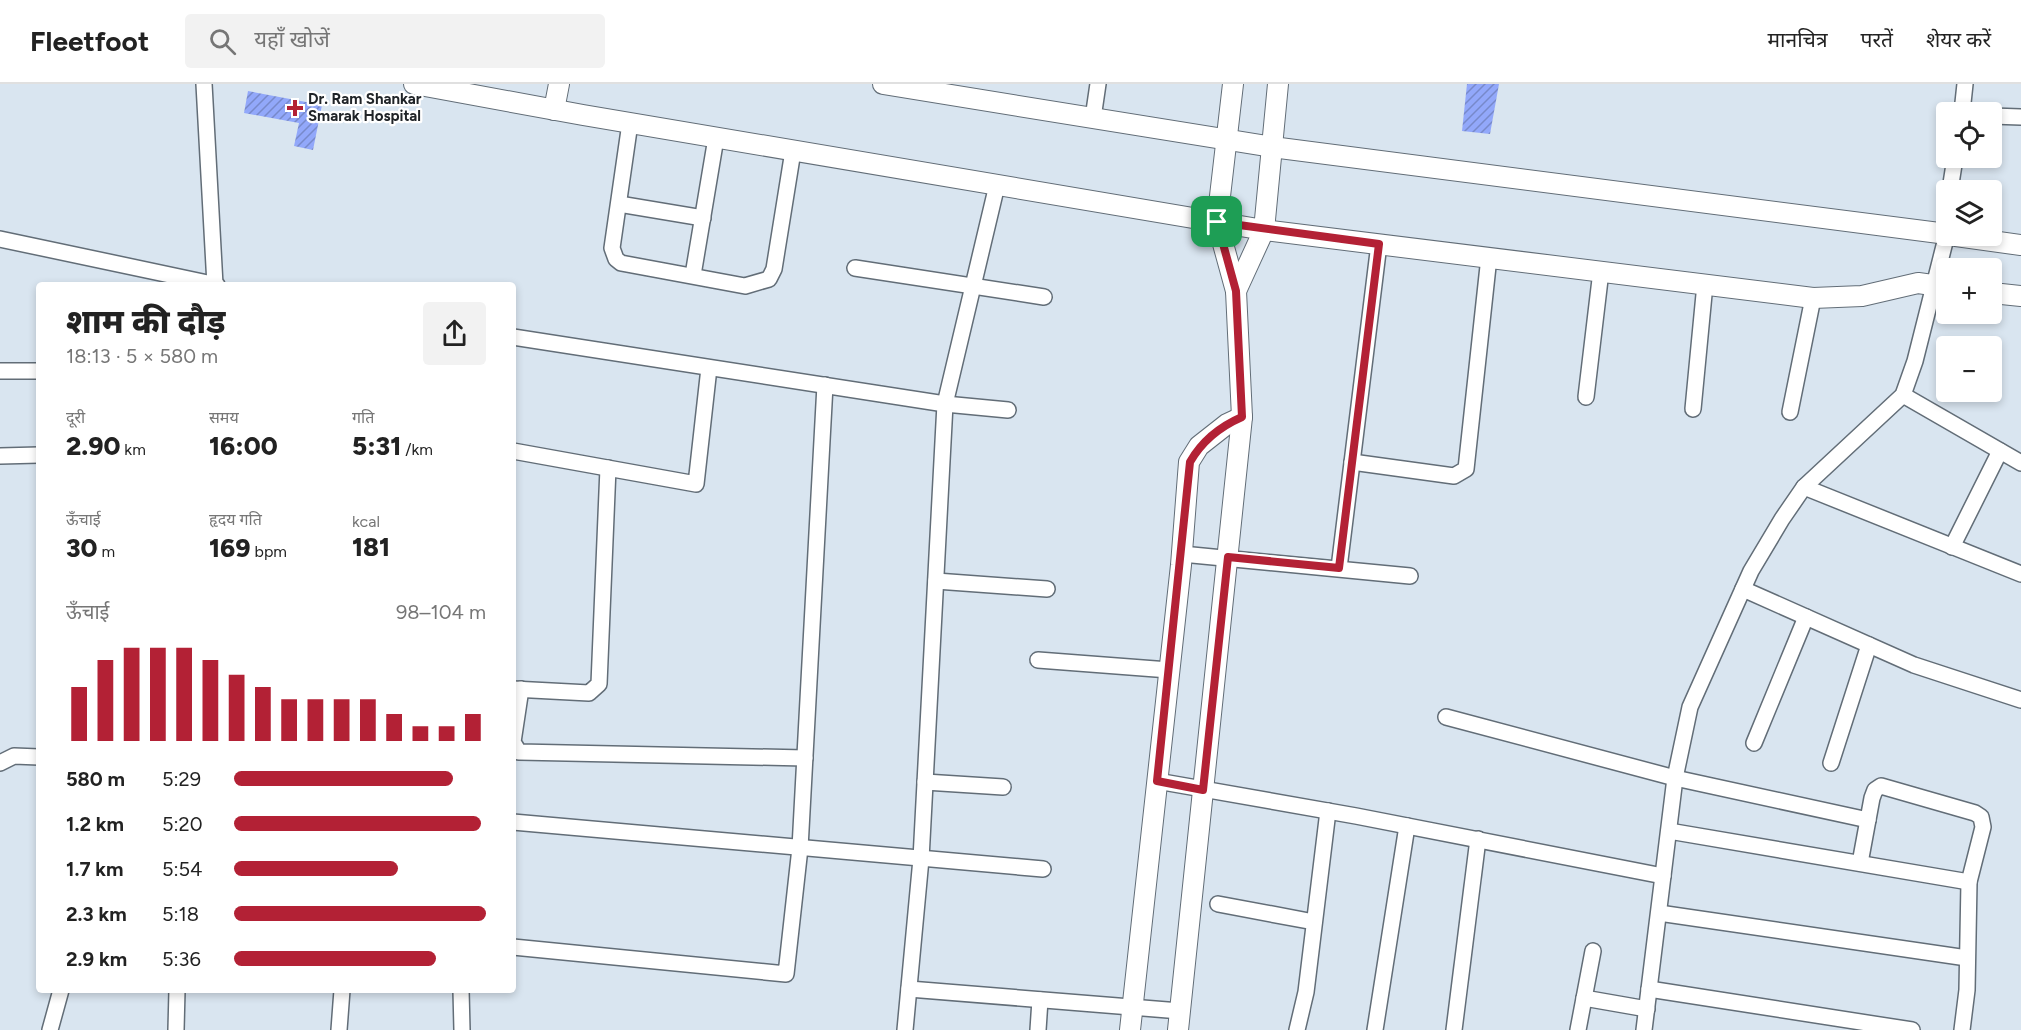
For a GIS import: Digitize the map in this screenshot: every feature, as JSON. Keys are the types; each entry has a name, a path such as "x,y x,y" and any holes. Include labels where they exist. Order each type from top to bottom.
{"street":[{"path":"204,84 216,282"},
{"path":"414,84 716,138 1264,230 1813,298 1862,296 1918,283 1936,285"},
{"path":"554,110 559,84"},
{"path":"883,84 1272,147 1936,233"},
{"path":"1093,118 1098,84"},
{"path":"909,989 1132,1007 1179,1020 1242,417 1236,291 1217,222 1233,84"},
{"path":"1236,291 1264,230 1278,84"},
{"path":"1963,102 1965,84"},
{"path":"2002,116 2021,117"},
{"path":"630,123 612,248 616,259 621,263 745,286 769,279 774,269 794,151"},
{"path":"693,275 716,138"},
{"path":"905,1030 921,859 945,404 997,185"},
{"path":"619,204 703,218"},
{"path":"0,239 202,282"},
{"path":"2002,242 2021,245"},
{"path":"1339,568 1379,244"},
{"path":"1352,462 1454,476 1466,469 1489,257"},
{"path":"855,268 1044,297"},
{"path":"1586,397 1601,271"},
{"path":"1692,409 1705,284"},
{"path":"2002,294 2021,296"},
{"path":"1790,412 1813,298"},
{"path":"1644,1030 1675,778 1690,708 1743,589 1776,528 1804,488 1903,395 1936,298"},
{"path":"516,337 945,404 1008,411"},
{"path":"516,453 696,484 709,368"},
{"path":"0,371 36,371"},
{"path":"516,947 786,974 800,848 825,385"},
{"path":"1903,395 2021,463"},
{"path":"1130,1030 1190,462 1206,440 1227,424 1242,417"},
{"path":"1952,548 2000,451"},
{"path":"0,456 36,455"},
{"path":"517,689 589,693 599,684 608,468"},
{"path":"1804,488 2021,574"},
{"path":"1182,554 1410,576"},
{"path":"936,581 1047,589"},
{"path":"1743,589 1914,665 2021,700"},
{"path":"1754,743 1806,617"},
{"path":"1832,763 1869,645"},
{"path":"1038,660 1169,670"},
{"path":"1446,717 1675,778 1868,820"},
{"path":"516,747 519,752 805,758"},
{"path":"0,764 14,756 36,757"},
{"path":"1157,781 1478,839 1663,876"},
{"path":"925,782 1003,787"},
{"path":"1860,863 1872,798 1875,790 1881,786 1975,813 1981,817 1983,827 1969,882 1967,990 1962,1030"},
{"path":"1297,1030 1306,992 1328,811"},
{"path":"516,822 1043,869"},
{"path":"1375,1030 1407,826"},
{"path":"1669,831 1969,882"},
{"path":"1454,1030 1478,839"},
{"path":"1218,904 1314,922"},
{"path":"1659,914 1966,958"},
{"path":"1578,1030 1593,951"},
{"path":"1649,989 1912,1030"},
{"path":"50,1030 60,993"},
{"path":"176,1030 177,993"},
{"path":"339,1030 342,993"},
{"path":"461,993 462,1030"},
{"path":"1584,998 1647,1009"},
{"path":"1038,1030 1040,999"}],"building":[{"path":"1467,84 1499,84 1490,134 1462,131"},
{"path":"248,91 322,105 313,150 294,146 299,123 244,113"}],"place":[{"name":"Dr. Ram Shankar Smarak Hospital","path":"295,108"}],"route":[{"path":"1217,222 1379,244 1339,568 1228,557 1203,790 1157,781 1190,462 1199,446 1227,424 1242,417 1236,291 1217,222"}]}
